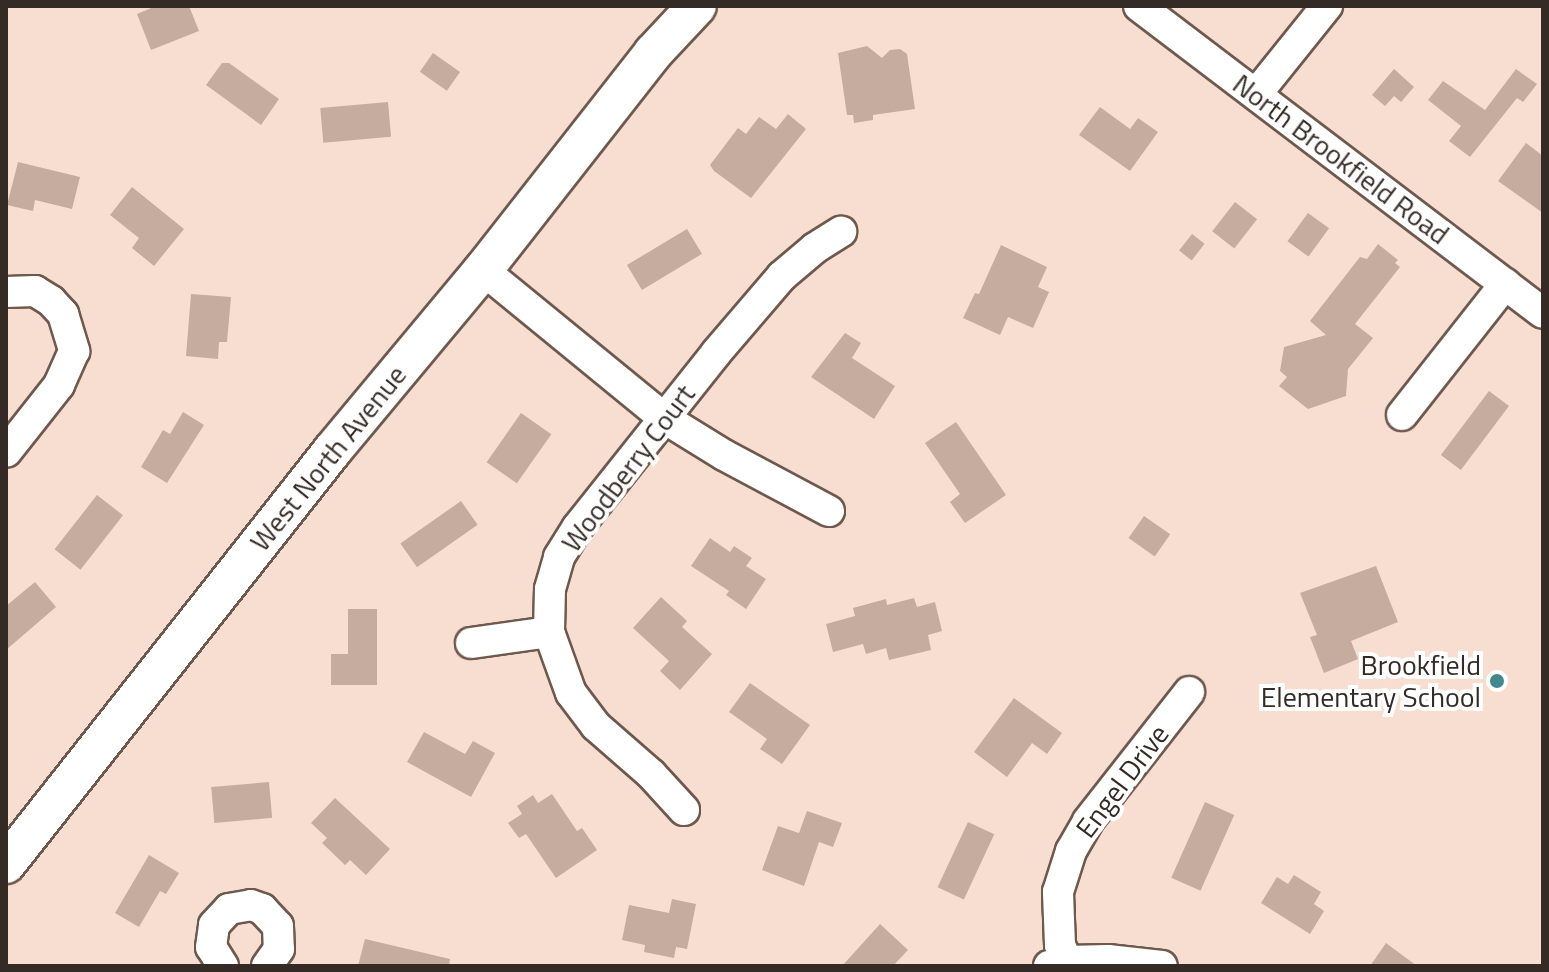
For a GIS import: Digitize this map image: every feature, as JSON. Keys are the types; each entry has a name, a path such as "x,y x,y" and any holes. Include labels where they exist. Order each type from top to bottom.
{"main road":[{"name":"West North Avenue","path":"6,864 332,451 483,270 653,53 684,6"},
{"name":"West North Avenue","path":"653,53 697,6"}],"street":[{"name":"North Brookfield Road","path":"1139,6 1543,313"},
{"path":"1257,93 1327,6"},
{"name":"Woodberry Court","path":"684,810 651,774 596,726 571,693 549,632 550,589 559,557 577,528 664,418 782,276 815,248 841,232"},
{"path":"483,270 664,418 724,455 829,511"},
{"path":"1402,415 1505,284"},
{"path":"6,292 35,291 51,301 63,314 74,351 59,385 6,452"},
{"path":"471,643 549,632"},
{"name":"Engel Drive","path":"1058,964 1058,905 1071,851 1088,821 1189,692"},
{"path":"223,966 211,947 214,925 229,909 251,905 262,909 278,926 279,949 267,966"},
{"path":"1058,964 1162,966"}],"building":[{"path":"156,6 189,6 199,31 151,50 137,14"},
{"path":"867,46 882,58 890,50 900,49 907,54 915,109 873,115 873,120 854,123 853,115 847,115 838,53"},
{"path":"433,53 460,72 447,91 420,72"},
{"path":"222,63 229,63 279,99 261,125 206,85"},
{"path":"1394,69 1414,87 1401,102 1394,96 1385,106 1372,95"},
{"path":"1516,69 1537,84 1523,102 1517,98 1470,157 1449,141 1461,126 1428,100 1443,81 1485,110"},
{"path":"388,102 391,137 323,143 320,108"},
{"path":"1100,107 1130,129 1138,118 1158,132 1130,171 1079,135"},
{"path":"788,114 806,129 751,198 714,171 710,165 738,128 746,134 759,117 776,129"},
{"path":"1526,143 1543,156 1543,213 1498,181"},
{"path":"18,162 80,177 72,209 35,200 33,211 7,205"},
{"path":"132,187 184,229 154,266 132,248 139,238 110,215"},
{"path":"1235,202 1257,219 1234,248 1212,231"},
{"path":"1308,213 1329,228 1308,257 1287,241"},
{"path":"687,229 702,254 642,290 627,265"},
{"path":"1192,234 1205,244 1192,260 1179,251"},
{"path":"1378,244 1398,260 1395,263 1400,267 1355,324 1373,338 1348,369 1346,396 1308,409 1279,386 1287,377 1280,371 1284,347 1326,335 1310,321 1360,257 1367,259"},
{"path":"1001,245 1047,267 1038,287 1049,292 1033,328 1008,317 1000,335 963,318 975,293 979,294"},
{"path":"191,294 231,297 227,342 219,342 218,359 186,356"},
{"path":"845,333 861,343 852,358 895,386 874,419 811,377"},
{"path":"1489,391 1509,406 1461,470 1441,455"},
{"path":"183,412 204,425 167,483 141,467 163,430 170,434"},
{"path":"521,413 551,434 517,483 487,462"},
{"path":"956,422 1006,495 965,523 950,502 960,494 925,443"},
{"path":"97,495 123,515 81,570 55,549"},
{"path":"461,501 478,525 417,567 400,543"},
{"path":"1144,516 1170,534 1155,556 1129,538"},
{"path":"710,538 730,552 734,546 752,558 746,566 766,579 746,609 726,595 729,591 691,566"},
{"path":"1376,566 1398,622 1351,641 1358,659 1324,673 1310,637 1317,635 1300,593"},
{"path":"35,582 56,607 6,650 6,606"},
{"path":"661,597 687,621 682,627 712,654 680,690 660,671 669,661 633,628"},
{"path":"914,598 917,607 935,602 942,631 928,635 931,650 889,660 886,648 866,654 863,644 833,652 826,624 855,616 853,608 886,599 887,605"},
{"path":"348,609 377,609 377,685 331,685 331,654 348,654"},
{"path":"750,683 810,725 782,764 760,749 767,739 729,712"},
{"path":"1014,698 1062,733 1047,754 1032,743 1007,777 974,752"},
{"path":"424,732 465,754 473,741 495,753 471,797 407,762"},
{"path":"269,782 272,818 214,823 211,787"},
{"path":"552,794 577,831 582,828 597,850 556,878 526,834 519,838 508,823 522,814 517,806 533,795 538,803"},
{"path":"335,798 390,849 366,875 350,860 345,865 322,843 327,838 311,823"},
{"path":"1205,802 1234,815 1200,891 1171,878"},
{"path":"807,811 842,823 833,847 819,842 804,886 762,870 778,826 799,833"},
{"path":"968,822 994,834 964,900 938,887"},
{"path":"149,855 179,873 166,894 160,891 139,927 115,913"},
{"path":"1294,875 1321,892 1314,904 1324,911 1310,934 1261,903 1277,877 1288,884"},
{"path":"672,899 696,904 687,949 676,947 674,958 644,952 645,945 622,940 629,905 669,913"},
{"path":"880,924 908,950 893,966 842,966"},
{"path":"365,939 450,959 449,966 358,966"},
{"path":"1386,943 1417,966 1370,966"}],"place":[{"name":"Brookfield Elementary School","path":"1497,681"}]}
